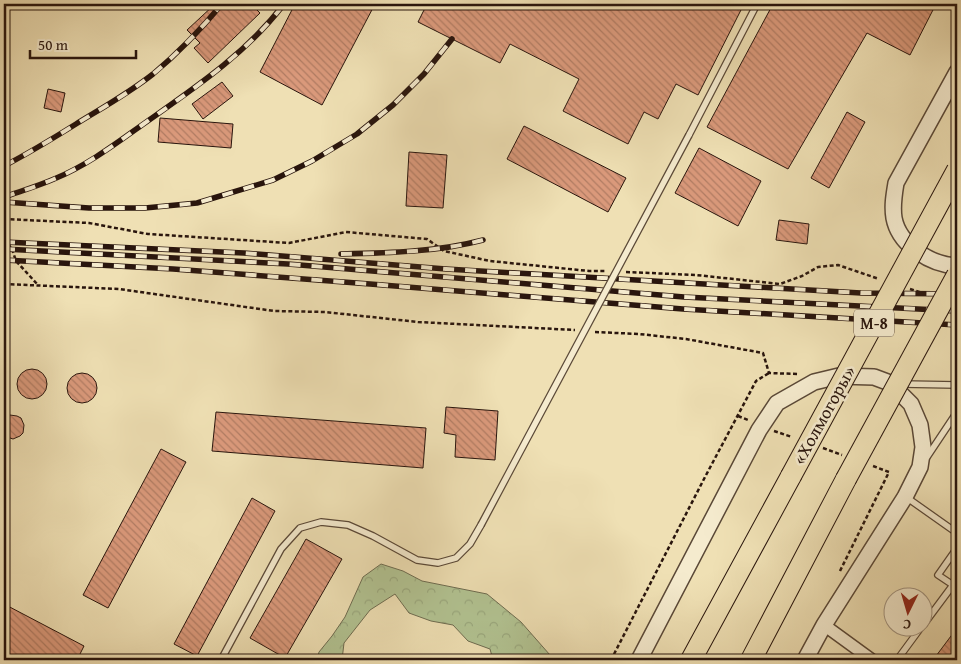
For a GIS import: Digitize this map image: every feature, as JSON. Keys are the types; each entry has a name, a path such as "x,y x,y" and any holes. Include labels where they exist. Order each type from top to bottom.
{"highway":[{"name":"«Холмогоры»","path":"690,660 957,170"},
{"name":"М-8","path":"751,660 957,274"}],"street":[{"path":"957,72 896,184 893,200 894,219 900,234 914,248 932,261 957,266"},
{"path":"639,660 759,430 777,403 814,382 840,376 874,377 890,383 910,404 920,425 923,447 920,467 905,497 824,625 805,660"},
{"path":"824,625 872,660"}],"lane":[{"path":"221,660 281,548 300,528 321,522 348,525 417,560 438,563 456,558 470,544 482,525 757,4"},
{"path":"890,383 957,385"},
{"path":"920,467 957,412"},
{"path":"905,497 957,533"},
{"path":"934,611 953,585 938,574 957,548"},
{"path":"897,660 915,636"}],"path":[{"path":"4,219 89,223 148,234 289,243 346,232 427,239 444,251 490,261 606,272"},
{"path":"4,239 12,249 16,261 40,286"},
{"path":"624,272 696,274 780,284 802,276 818,267 838,265 883,281"},
{"path":"4,284 119,289 274,311 325,312 418,322 582,331"},
{"path":"910,289 936,297"},
{"path":"592,331 686,339 762,353 769,373"},
{"path":"611,660 756,382 769,373 798,374"}],"green space":[{"path":"381,564 403,571 422,581 487,594 521,622 550,655 550,660 493,660 490,649 468,641 453,625 431,621 409,613 395,594 370,610 344,643 342,660 317,660 319,652 345,617 363,577"}],"building":[{"path":"215,4 251,4 260,13 208,63 194,48 200,43 187,30"},
{"path":"295,4 375,4 322,105 260,72"},
{"path":"427,4 744,4 698,95 676,84 658,119 644,112 628,144 563,111 579,79 510,44 500,63 418,22"},
{"path":"773,4 936,4 910,55 867,33 788,169 707,127"},
{"path":"222,82 233,96 203,119 192,104"},
{"path":"48,89 65,93 61,112 44,108"},
{"path":"847,112 865,122 829,188 811,178"},
{"path":"160,118 233,124 231,148 158,142"},
{"path":"524,126 626,178 608,212 507,159"},
{"path":"699,148 761,181 738,226 675,193"},
{"path":"409,152 447,155 443,208 406,206"},
{"path":"779,220 809,224 807,244 776,240"},
{"path":"32,369 43,373 47,384 43,395 32,399 21,395 17,384 21,373"},
{"path":"82,373 92,378 97,388 92,398 82,403 72,398 67,388 72,378"},
{"path":"446,407 498,411 495,460 455,457 456,435 444,433"},
{"path":"216,412 426,428 423,468 212,451"},
{"path":"10,415 21,418 24,425 23,433 13,439 4,436 4,418"},
{"path":"161,449 186,462 108,608 83,595"},
{"path":"252,498 275,511 197,656 174,644"},
{"path":"306,539 342,559 285,658 250,638"},
{"path":"4,604 84,646 77,660 4,660"},
{"path":"957,628 957,660 933,660"}],"railway":[{"path":"4,166 58,135 144,81 180,49 222,4"},
{"path":"4,197 66,174 110,147 218,70 253,39 284,4"},
{"path":"4,202 89,208 145,208 197,203 273,180 312,161 357,134 393,105 424,74 452,39"},
{"path":"341,254 431,249 483,240"},
{"path":"4,242 244,253 446,269 861,293 957,294"},
{"path":"4,249 288,264 684,297 957,311"},
{"path":"4,260 173,269 683,309 957,325"}]}
